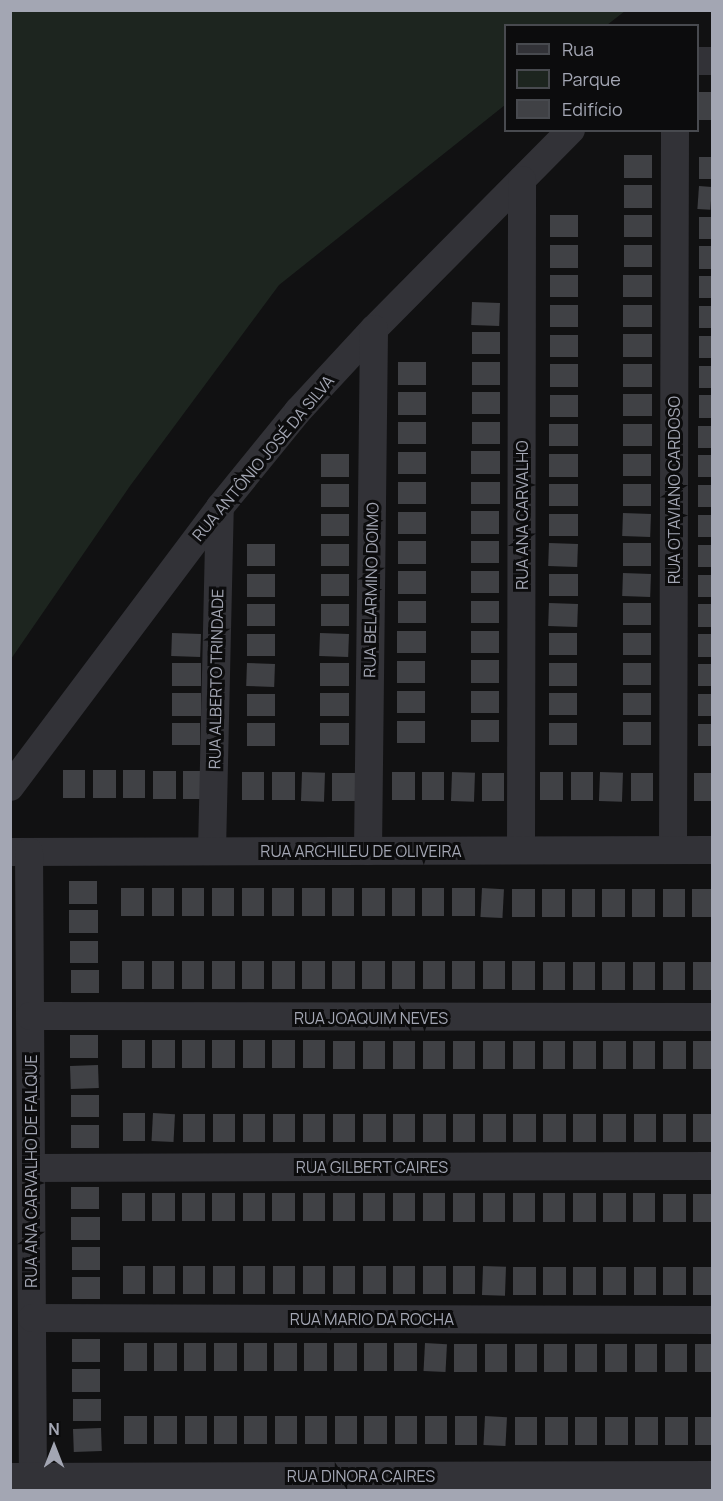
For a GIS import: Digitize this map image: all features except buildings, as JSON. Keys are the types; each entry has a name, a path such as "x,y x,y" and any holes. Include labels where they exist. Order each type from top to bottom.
{"street":[{"name":"RUA ANTÔNIO JOSÉ DA SILVA","path":"10,787 220,507 298,411 374,329 569,132"},
{"name":"RUA OTAVIANO CARDOSO","path":"673,850 675,132"},
{"name":"RUA ANA CARVALHO","path":"521,850 522,180"},
{"name":"RUA BELARMINO DOIMO","path":"368,851 374,329"},
{"name":"RUA ALBERTO TRINDADE","path":"212,851 220,507"},
{"name":"RUA ARCHILEU DE OLIVEIRA","path":"20,852 712,850"},
{"name":"RUA ANA CARVALHO DE FALQUE","path":"20,852 30,1016 32,1318 26,1481"},
{"name":"RUA JOAQUIM NEVES","path":"30,1016 712,1017"},
{"name":"RUA GILBERT CAIRES","path":"31,1168 712,1167"},
{"name":"RUA MARIO DA ROCHA","path":"32,1318 712,1320"},
{"name":"RUA DINORA CAIRES","path":"26,1481 652,1483 712,1475"}],"green space":[{"path":"11,10 625,11 608,24 504,24 504,106 279,285 130,486 11,659"}]}
